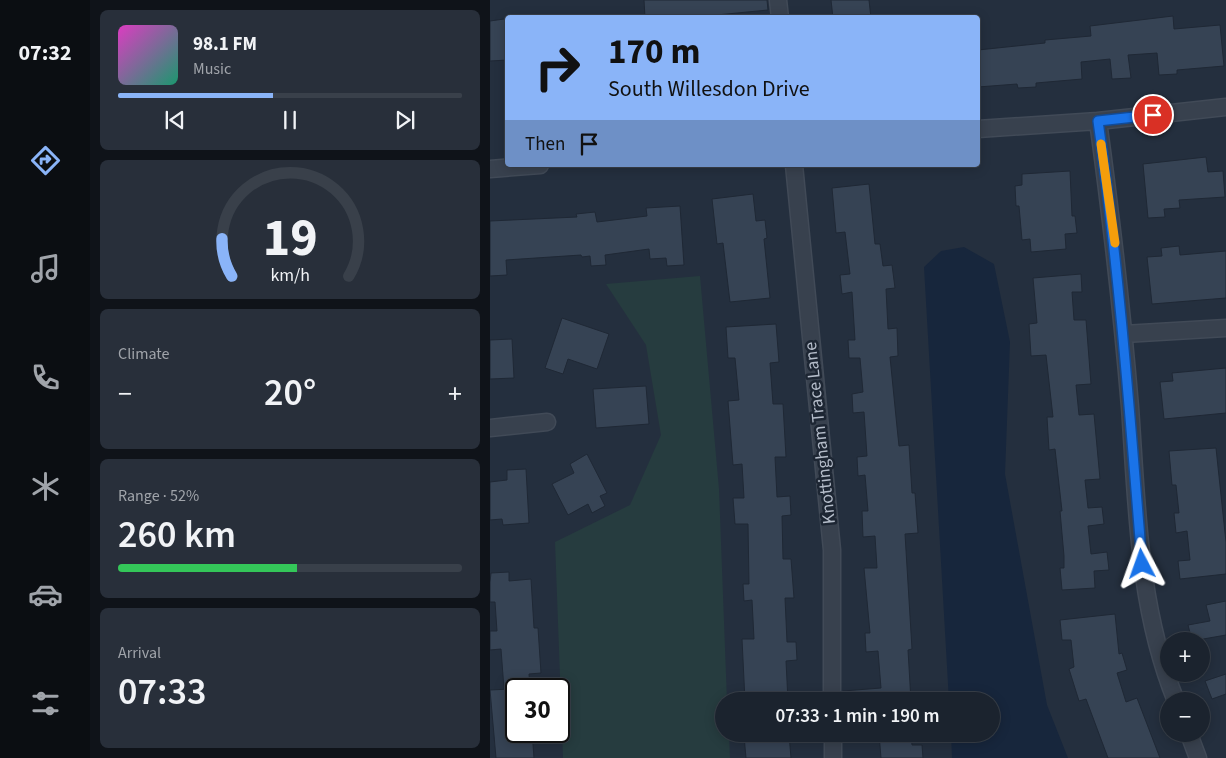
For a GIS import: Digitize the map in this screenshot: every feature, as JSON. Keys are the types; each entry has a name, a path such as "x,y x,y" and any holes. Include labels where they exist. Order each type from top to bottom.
{"street":[{"path":"778,0 780,15"},
{"path":"980,129 1098,121 1226,107"},
{"path":"1098,121 1114,231 1146,596 1163,670 1172,692"},
{"path":"490,169 515,167"},
{"name":"Knottingham Trace Lane","path":"794,167 832,550 832,692"},
{"path":"1124,334 1226,328"},
{"path":"490,428 547,422"},
{"path":"832,742 833,758"},
{"path":"1192,742 1198,758"}],"green space":[{"path":"700,276 719,489 727,692 715,692 715,742 729,742 730,758 563,758 562,743 570,743 570,678 560,678 555,542 630,505 661,435 646,345 606,284"}],"water":[{"path":"964,247 994,264 1010,342 1005,474 1047,705 1068,758 952,758 951,742 1000,742 1000,692 948,692 924,267 941,251"}],"building":[{"path":"644,0 767,0 768,10 717,15 645,15"},
{"path":"831,0 869,0 871,15 833,15"},
{"path":"1173,16 1174,29 1220,25 1224,66 1177,70 1177,74 1159,75 1157,53 1128,55 1131,78 1112,79 1110,59 1081,62 1082,79 1036,83 1036,87 1018,88 1017,84 980,87 980,50 1045,43 1045,40 1091,36 1090,26"},
{"path":"505,19 505,60 490,61 490,21"},
{"path":"1206,157 1208,172 1223,171 1225,197 1179,200 1180,208 1164,209 1165,217 1148,218 1143,164"},
{"path":"1070,171 1072,216 1075,216 1077,233 1065,234 1066,249 1031,252 1030,239 1022,240 1019,206 1016,206 1015,186 1022,185 1022,174"},
{"path":"869,184 875,244 880,244 883,266 892,265 895,288 886,289 888,329 897,328 898,356 890,357 899,446 909,445 912,493 915,493 918,533 905,534 912,649 908,650 910,692 843,692 881,688 878,651 866,652 865,633 870,633 864,568 877,568 875,536 863,537 862,511 868,511 865,475 858,476 857,457 867,456 864,412 853,413 852,394 863,392 860,358 849,358 848,340 855,340 852,292 842,294 840,275 850,274 845,232 836,233 832,188"},
{"path":"753,194 756,221 765,220 767,238 764,239 770,298 730,302 723,243 717,244 712,199"},
{"path":"680,206 684,265 667,266 666,258 650,259 649,249 605,255 606,265 591,266 590,256 582,257 581,255 506,260 507,275 490,276 490,221 577,217 576,214 595,212 597,222 647,216 646,208"},
{"path":"1179,246 1180,255 1226,251 1226,298 1152,304 1147,257 1162,256 1161,248"},
{"path":"1081,274 1082,292 1072,292 1074,320 1086,320 1091,384 1076,385 1079,415 1094,414 1100,479 1085,480 1088,508 1102,507 1104,524 1088,526 1091,554 1107,552 1109,570 1094,571 1095,588 1062,590 1060,568 1064,568 1064,556 1060,511 1062,511 1055,449 1049,450 1047,417 1053,417 1046,355 1031,356 1029,324 1037,323 1033,278"},
{"path":"562,318 609,334 597,369 568,359 563,374 545,368"},
{"path":"776,324 779,362 770,363 773,404 783,404 786,457 775,457 777,497 790,496 791,515 782,516 783,559 791,559 794,598 785,598 787,642 796,642 797,660 786,661 788,692 745,692 742,639 754,639 752,600 744,601 743,584 749,584 748,524 735,524 733,498 744,498 742,464 733,465 728,401 739,400 735,358 728,358 726,327"},
{"path":"512,339 514,378 490,379 490,340"},
{"path":"1226,368 1226,413 1164,419 1160,382 1173,381 1172,373"},
{"path":"646,386 649,424 596,428 593,389"},
{"path":"1216,448 1226,542 1226,574 1180,579 1178,561 1190,560 1187,531 1176,533 1174,513 1179,513 1176,485 1172,485 1169,451"},
{"path":"587,454 607,493 600,496 605,506 592,513 588,504 568,515 552,484 574,473 570,464"},
{"path":"526,469 529,523 503,525 502,519 490,520 490,482 507,480 507,470"},
{"path":"509,572 509,581 531,579 534,628 538,628 541,673 529,674 529,678 505,678 505,689 501,649 490,650 490,631 497,631 495,602 490,602 491,573"},
{"path":"1226,601 1226,635 1210,638 1210,632 1190,632 1188,625 1210,621 1206,605"},
{"path":"1115,614 1119,654 1122,653 1127,670 1117,673 1126,702 1137,698 1160,758 1108,758 1086,699 1079,701 1069,669 1074,667 1071,640 1062,640 1060,620"},
{"path":"1226,674 1226,694 1212,699 1205,682 1210,682 1210,679"},
{"path":"505,689 505,743 533,743 534,758 496,758 490,690"},
{"path":"745,742 790,742 791,758 746,758"},
{"path":"880,742 912,742 912,745 922,745 923,758 881,758"}],"slow traffic":[{"path":"1101,144 1115,243"}],"route":[{"path":"1142,564 1114,231 1098,121 1153,115"}]}
